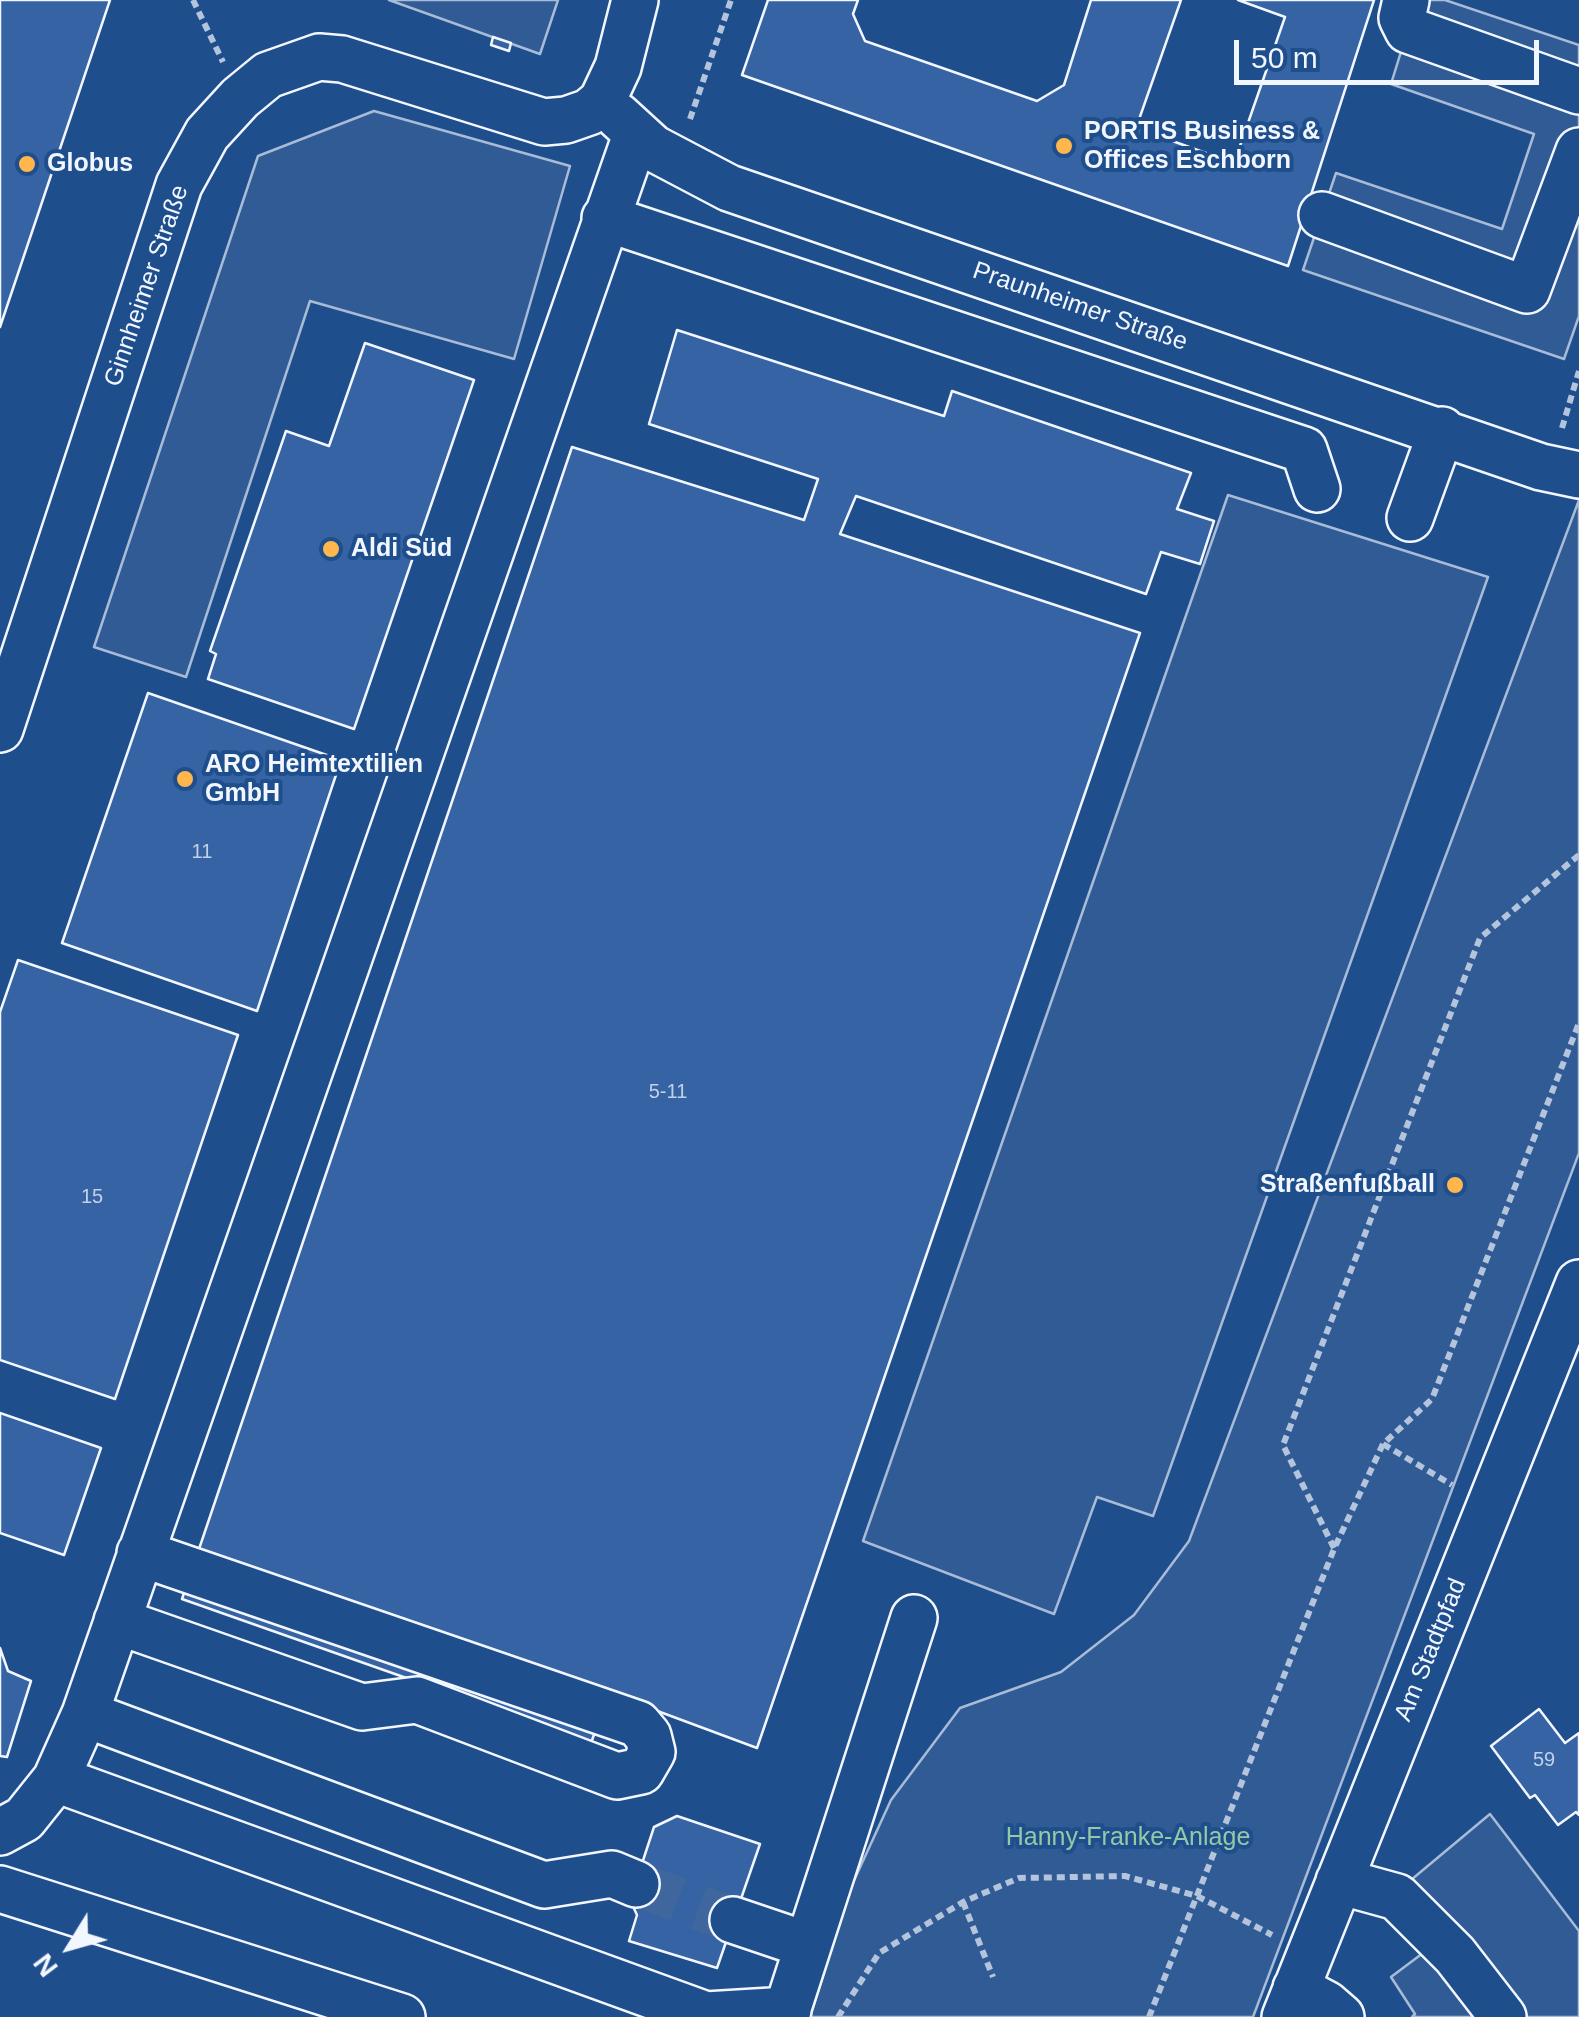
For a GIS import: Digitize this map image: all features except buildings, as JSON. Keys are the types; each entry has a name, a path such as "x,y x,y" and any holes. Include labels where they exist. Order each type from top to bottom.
{"street":[{"path":"602,100 618,67 635,0"},
{"path":"1406,0 1402,18 1408,30 1579,91"},
{"name":"Ginnheimer Straße","path":"3,710 179,185 207,134 240,98 268,75 319,57 342,59 544,122 589,112 602,100"},
{"name":"Praunheimer Straße","path":"602,100 636,134 686,168 729,188 1541,467 1568,458"},
{"path":"0,1832 24,1819 56,1779 85,1714 636,134"},
{"path":"1322,216 1526,290 1579,151"},
{"path":"605,218 1304,450 1317,489"},
{"path":"1410,518 1442,430"},
{"name":"Am Stadtpfad","path":"1297,1986 1579,1283"},
{"path":"117,1621 362,1707 417,1700 618,1776 641,1771 652,1752 648,1736 638,1724 140,1553"},
{"path":"56,1779 706,2014 786,2013 914,1618"},
{"path":"85,1714 544,1885 612,1874 636,1884"},
{"path":"1340,1881 1397,1897 1455,1955 1503,2017"},
{"path":"0,1890 402,2017"},
{"path":"734,1920 807,1946"},
{"path":"1297,1986 1341,2017"}],"path":[{"path":"193,0 240,98"},
{"path":"687,128 730,0"},
{"path":"1568,458 1579,372"},
{"path":"1334,1549 1283,1445 1480,938 1579,855"},
{"path":"1150,2017 1334,1549 1383,1444 1432,1399 1579,1023"},
{"path":"1383,1444 1489,1504"},
{"path":"838,2017 879,1953 963,1902 1019,1878 1124,1876 1197,1896 1297,1986"},
{"path":"963,1902 993,1977"}],"shaded area":[{"path":"389,0 558,0 540,54"},
{"path":"1417,0 1445,0 1579,45 1579,316 1564,359 1303,270 1336,173 1502,229 1534,134 1391,84"},
{"path":"374,111 570,166 514,359 310,301 186,677 94,647 258,156"},
{"path":"1228,495 1488,577 1153,1516 1097,1497 1054,1614 863,1541"},
{"name":"Hanny-Franke-Anlage","path":"1579,500 1579,1153 1253,2017 810,2017 851,1887 891,1800 960,1708 1061,1672 1134,1615 1189,1541"},
{"path":"1490,1814 1579,1931 1579,2017 1412,2017 1415,2014 1391,1977 1435,1944 1399,1890"}],"tunnel":[{"path":"636,1884 733,1920"}],"place":[{"name":"PORTIS Business & Offices Eschborn","path":"1064,146"},
{"name":"Globus","path":"27,164"},
{"name":"Aldi Süd","path":"331,549"},
{"name":"ARO Heimtextilien GmbH","path":"185,779"},
{"name":"Straßenfußball","path":"1455,1185"}]}
